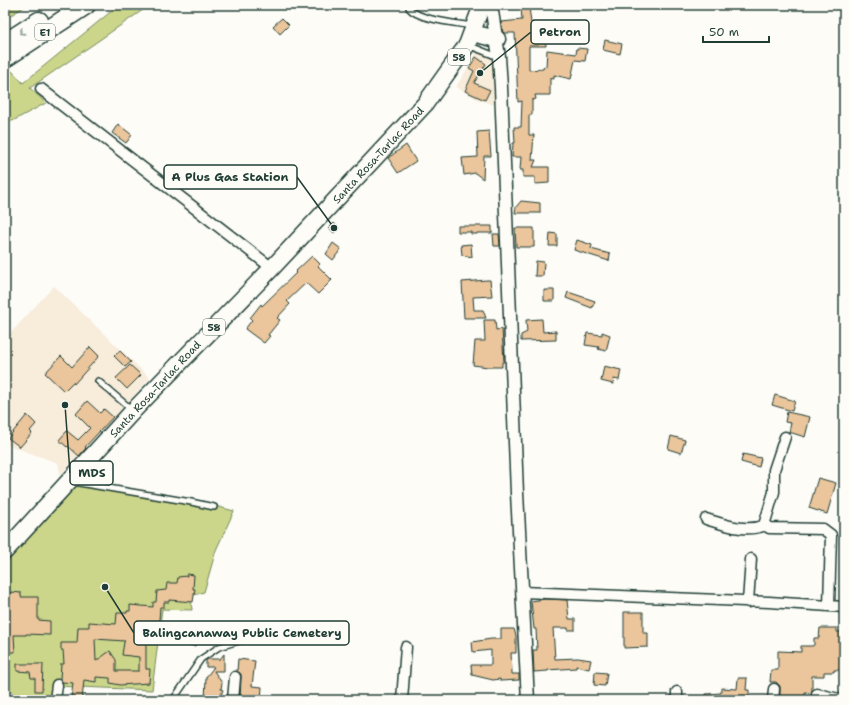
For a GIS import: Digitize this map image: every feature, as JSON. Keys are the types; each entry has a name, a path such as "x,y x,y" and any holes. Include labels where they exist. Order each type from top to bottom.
{"highway":[{"name":"E1","path":"5,43 63,5"},
{"name":"E1","path":"5,58 86,5"},
{"name":"Santa Rosa-Tarlac Road","path":"5,551 133,411 272,268 425,104 471,35 482,5"},
{"path":"471,35 497,39"}],"street":[{"path":"491,5 499,57 528,700"},
{"path":"41,89 272,268"},
{"path":"766,525 765,522 774,492 774,470 785,438"},
{"path":"706,519 737,528 758,528 766,525"},
{"path":"766,525 769,528 823,529 831,534 829,606"},
{"path":"748,602 751,559"},
{"path":"522,592 844,607"},
{"path":"402,700 406,647"},
{"path":"233,700 235,677"},
{"path":"55,700 57,685"},
{"path":"773,700 774,689"},
{"path":"817,694 844,699"}],"lane":[{"path":"410,5 409,8 412,12 471,35 499,57"},
{"path":"98,381 133,411"},
{"path":"70,481 214,507"},
{"path":"173,700 201,659 219,647 250,638 275,635 296,639"}],"shaded area":[{"path":"477,52 496,59 497,106 479,100 456,87"},
{"path":"54,286 150,378 60,475 58,463 5,444 5,339"}],"green space":[{"path":"5,5 27,5 5,19"},
{"path":"119,5 150,5 30,88 46,103 5,125 5,74 11,70 23,83"},
{"path":"81,481 193,500 234,511 216,550 204,592 194,595 191,601 192,610 162,609 152,690 54,686 48,700 23,700 5,688 5,564"}],"building":[{"path":"529,7 531,23 534,23 535,36 545,35 546,46 529,46 529,70 543,69 544,66 546,67 547,50 576,54 577,48 587,49 585,61 575,60 571,79 554,75 554,79 550,78 550,95 535,95 536,99 532,100 532,115 529,115 529,135 534,135 532,160 536,160 533,167 549,167 549,183 535,184 535,177 523,177 523,170 520,170 521,157 512,157 513,143 515,143 514,127 521,127 522,101 518,102 515,33 504,33 501,22 522,20 521,8"},
{"path":"282,18 289,25 280,34 273,26"},
{"path":"605,40 622,44 620,54 603,50"},
{"path":"476,57 486,64 474,83 490,90 485,100 465,91 474,71 469,68"},
{"path":"118,124 132,135 126,143 112,133"},
{"path":"489,131 491,156 484,156 483,179 475,173 464,175 462,158 478,157 477,132"},
{"path":"406,145 416,161 398,173 388,158"},
{"path":"521,201 540,203 540,213 515,213 516,207"},
{"path":"334,223 339,228 334,233 329,228"},
{"path":"458,226 492,226 492,233 471,234 471,232 458,232"},
{"path":"515,228 534,228 534,247 516,247"},
{"path":"550,233 557,234 557,246 549,246"},
{"path":"493,234 499,234 500,246 494,246"},
{"path":"577,240 592,245 591,249 610,254 609,261 574,250"},
{"path":"333,243 341,249 333,260 326,254"},
{"path":"471,244 472,257 462,255 461,245"},
{"path":"312,256 320,264 318,266 332,280 318,294 306,283 287,301 290,304 277,318 280,320 268,335 270,336 264,343 245,329 252,320 250,318 261,304 262,306"},
{"path":"536,261 544,262 543,276 535,276"},
{"path":"490,280 492,296 473,297 474,310 483,310 486,318 464,318 462,282"},
{"path":"544,290 554,290 554,301 544,301"},
{"path":"568,292 595,301 592,308 566,298"},
{"path":"542,319 543,332 556,331 556,340 521,341 521,335 527,332 526,320"},
{"path":"484,320 495,320 496,330 502,329 504,362 502,362 502,367 473,365 475,341 485,341"},
{"path":"602,332 610,335 606,351 598,349 599,347 585,345 587,333 602,335"},
{"path":"90,347 99,356 74,384 73,382 64,391 45,373 61,356 72,367"},
{"path":"120,351 131,362 125,367 114,356"},
{"path":"130,365 141,375 127,389 116,378"},
{"path":"604,366 621,370 619,380 614,379 613,384 601,381"},
{"path":"775,395 795,401 792,411 772,405"},
{"path":"87,401 100,413 104,409 113,417 85,447 86,448 79,456 59,440 67,431 78,440 90,428 76,414"},
{"path":"787,412 810,417 805,437 789,432 791,423 785,422"},
{"path":"27,415 36,424 30,431 32,433 20,447 8,438"},
{"path":"671,436 685,440 681,453 668,449"},
{"path":"743,454 761,458 759,467 741,462"},
{"path":"818,478 836,483 827,514 809,508"},
{"path":"187,574 194,575 193,589 195,589 193,602 169,600 169,602 164,602 164,607 160,607 158,634 146,633 146,669 150,669 149,683 120,685 110,683 110,678 96,677 96,682 84,680 82,700 71,700 73,683 62,682 60,679 61,664 64,664 61,643 77,643 78,627 89,627 89,622 116,624 117,613 127,613 127,611 130,611 130,605 153,607 153,602 156,602 157,591 166,590 167,583 177,583 178,577 187,576","holes":["95,639 125,641 122,655 139,657 139,671 116,671 116,660 110,651 96,661"]},
{"path":"11,592 21,593 21,597 38,597 38,620 50,621 50,635 14,635 15,652 5,652 5,593 11,594"},
{"path":"545,599 567,600 569,619 575,619 575,630 568,630 568,628 553,628 555,659 578,658 591,660 589,669 576,666 576,668 534,672 533,650 537,650 536,629 534,629 531,601"},
{"path":"624,612 643,612 643,633 648,633 648,647 624,648"},
{"path":"820,628 837,628 837,632 844,632 844,670 824,672 824,676 812,676 812,690 811,693 805,692 805,700 780,700 780,686 776,682 770,682 771,670 778,670 778,651 801,652 801,646 814,645 814,638 819,638"},
{"path":"501,629 514,629 516,636 516,653 511,653 512,674 519,674 519,680 500,681 500,679 493,680 472,675 471,665 491,665 491,650 473,652 472,642 501,639"},
{"path":"187,638 195,639 195,646 186,645"},
{"path":"224,654 224,671 214,671 222,683 221,689 223,690 219,700 205,700 206,677 214,667 206,667 206,660 220,659"},
{"path":"238,659 255,661 252,686 262,687 261,700 240,700 241,674 237,671"},
{"path":"17,664 43,664 42,691 35,691 35,678 31,678 30,672 17,671"},
{"path":"595,672 607,673 605,686 594,685"},
{"path":"738,678 747,678 746,690 749,690 749,698 738,698 738,700 706,700 706,694 721,693 721,688 737,689"}],"place":[{"name":"Petron","path":"480,73"},
{"name":"A Plus Gas Station","path":"334,228"},
{"name":"MDS","path":"65,405"},
{"name":"Balingcanaway Public Cemetery","path":"105,587"}]}
